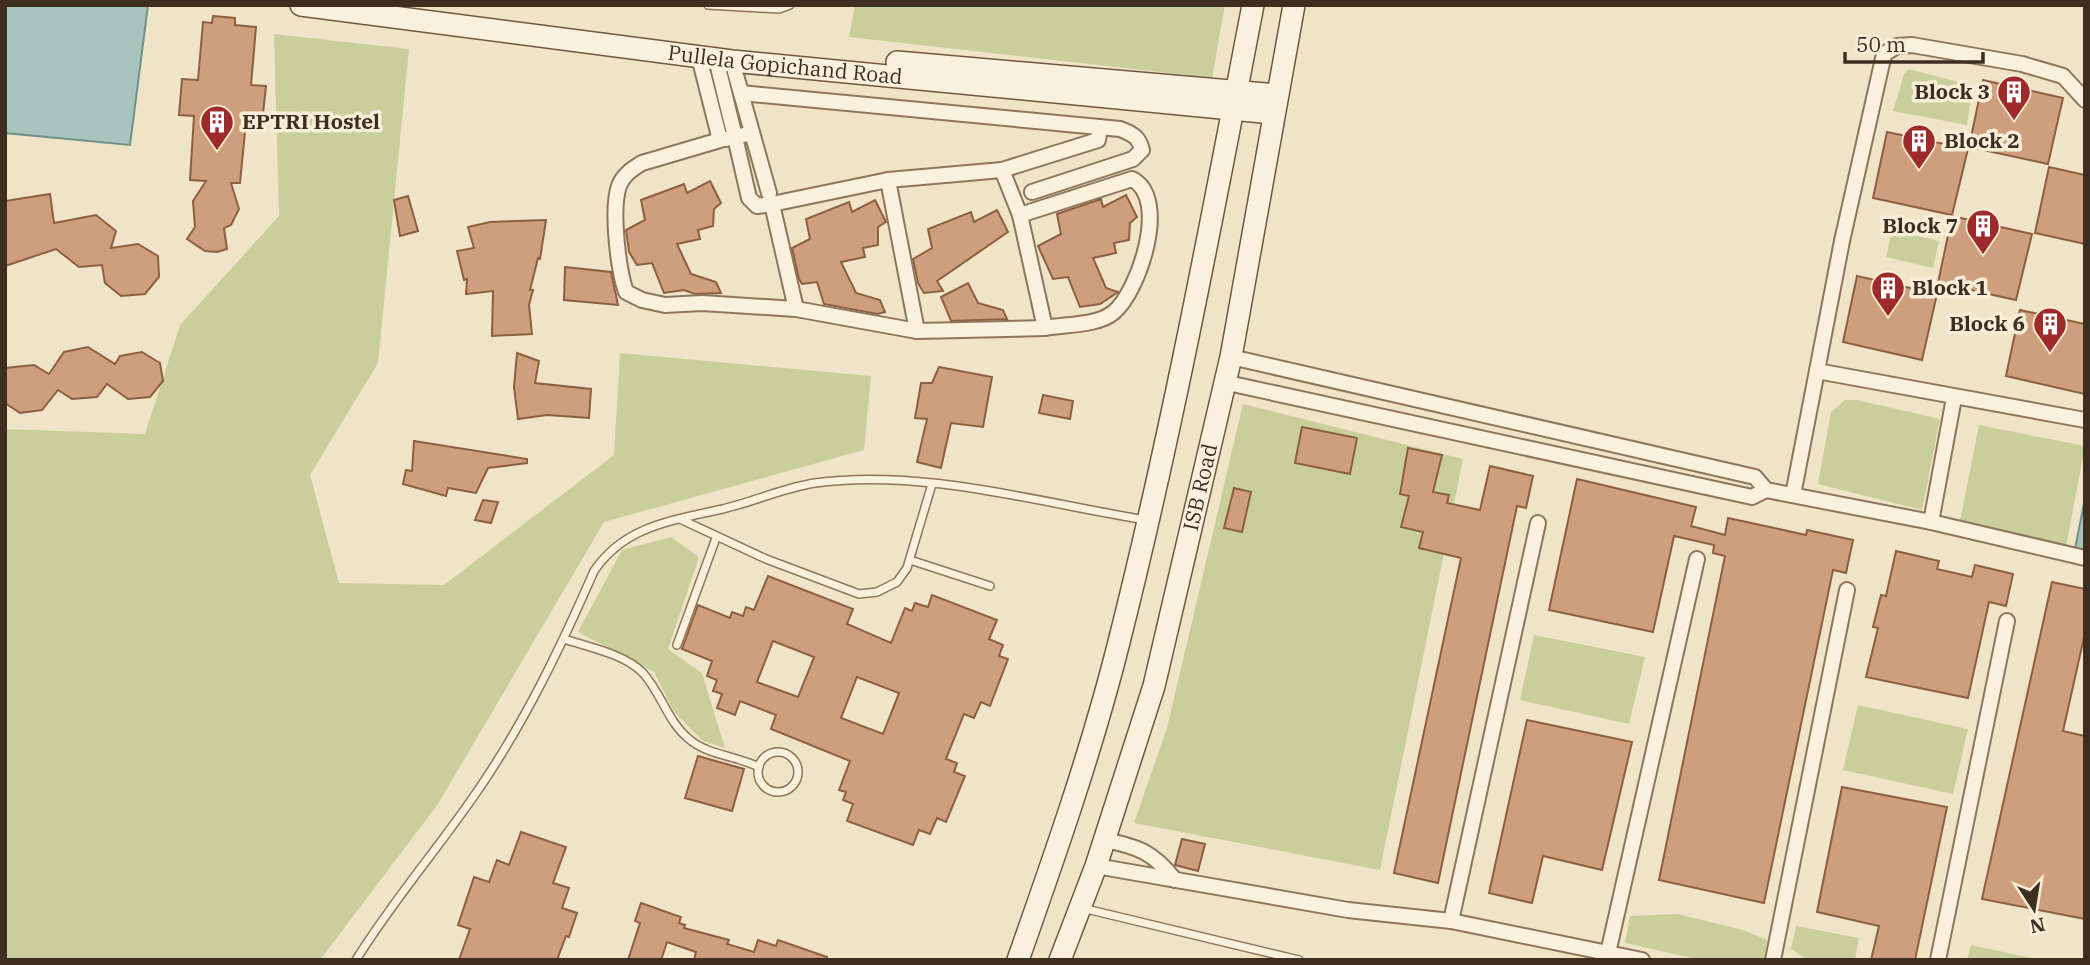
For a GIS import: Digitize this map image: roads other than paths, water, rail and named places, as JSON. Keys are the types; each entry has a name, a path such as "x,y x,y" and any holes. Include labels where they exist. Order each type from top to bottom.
{"main road":[{"name":"Pullela Gopichand Road","path":"301,5 704,55 878,67 1275,104"},
{"name":"Pullela Gopichand Road","path":"384,5 704,55 878,67"},
{"name":"ISB Road","path":"1018,960 1088,752 1119,643 1147,520 1253,5"},
{"name":"ISB Road","path":"1060,960 1105,840 1154,686 1231,357 1294,5"}],"street":[{"path":"1793,495 1878,71 1884,54 1897,46 1912,45 2022,64 2063,76 2085,100"},
{"path":"704,55 741,93 796,309"},
{"path":"704,55 735,137 751,202 757,206 770,199 888,180 1002,170 1098,140 1100,127"},
{"path":"704,55 720,140"},
{"path":"741,93 1100,127 1134,134 1140,142 1140,156 1032,192"},
{"path":"752,132 642,163 630,170 620,183 616,196 620,275 626,292 642,300 665,305 702,303 796,309 917,331 1045,328 1088,322 1112,314 1121,305 1147,241 1150,205 1146,193 1132,179 1020,215"},
{"path":"1002,170 1020,215 1045,328"},
{"path":"888,180 917,331"},
{"path":"1231,357 1755,477 1766,490"},
{"path":"1817,371 2085,420"},
{"path":"1223,382 1752,497 1766,490 1931,522 2085,558"},
{"path":"1931,522 1954,397"},
{"path":"1451,921 1538,523"},
{"path":"1608,953 1697,559"},
{"path":"1773,960 1847,590"},
{"path":"1938,960 2007,621"},
{"path":"1105,840 1135,846 1153,855 1175,880"},
{"path":"1096,866 1348,910 1451,921 1642,960"}],"lane":[{"path":"708,5 779,9 790,5"},
{"path":"356,960 385,914 475,795 533,701 594,571 607,552 621,541 679,519 814,483 899,481 932,484 1147,520"},
{"path":"679,519 716,537 859,594 887,589 897,582 910,560 932,484"},
{"path":"677,645 716,537"},
{"path":"910,560 990,586"},
{"path":"564,639 611,655 642,672 672,723 701,747 759,767"},
{"path":"770,754 787,755 797,768 797,777 786,790 769,790 762,784 759,767 770,754"},
{"path":"1080,907 1299,960"}],"water":[{"path":"5,5 148,5 130,145 5,133"},
{"path":"2085,498 2085,551 2075,549"}],"place":[{"name":"Block 3","path":"2014,122"},
{"name":"EPTRI Hostel","path":"217,152"},
{"name":"Block 2","path":"1919,171"},
{"name":"Block 7","path":"1983,256"},
{"name":"Block 1","path":"1888,318"},
{"name":"Block 6","path":"2050,354"}]}
